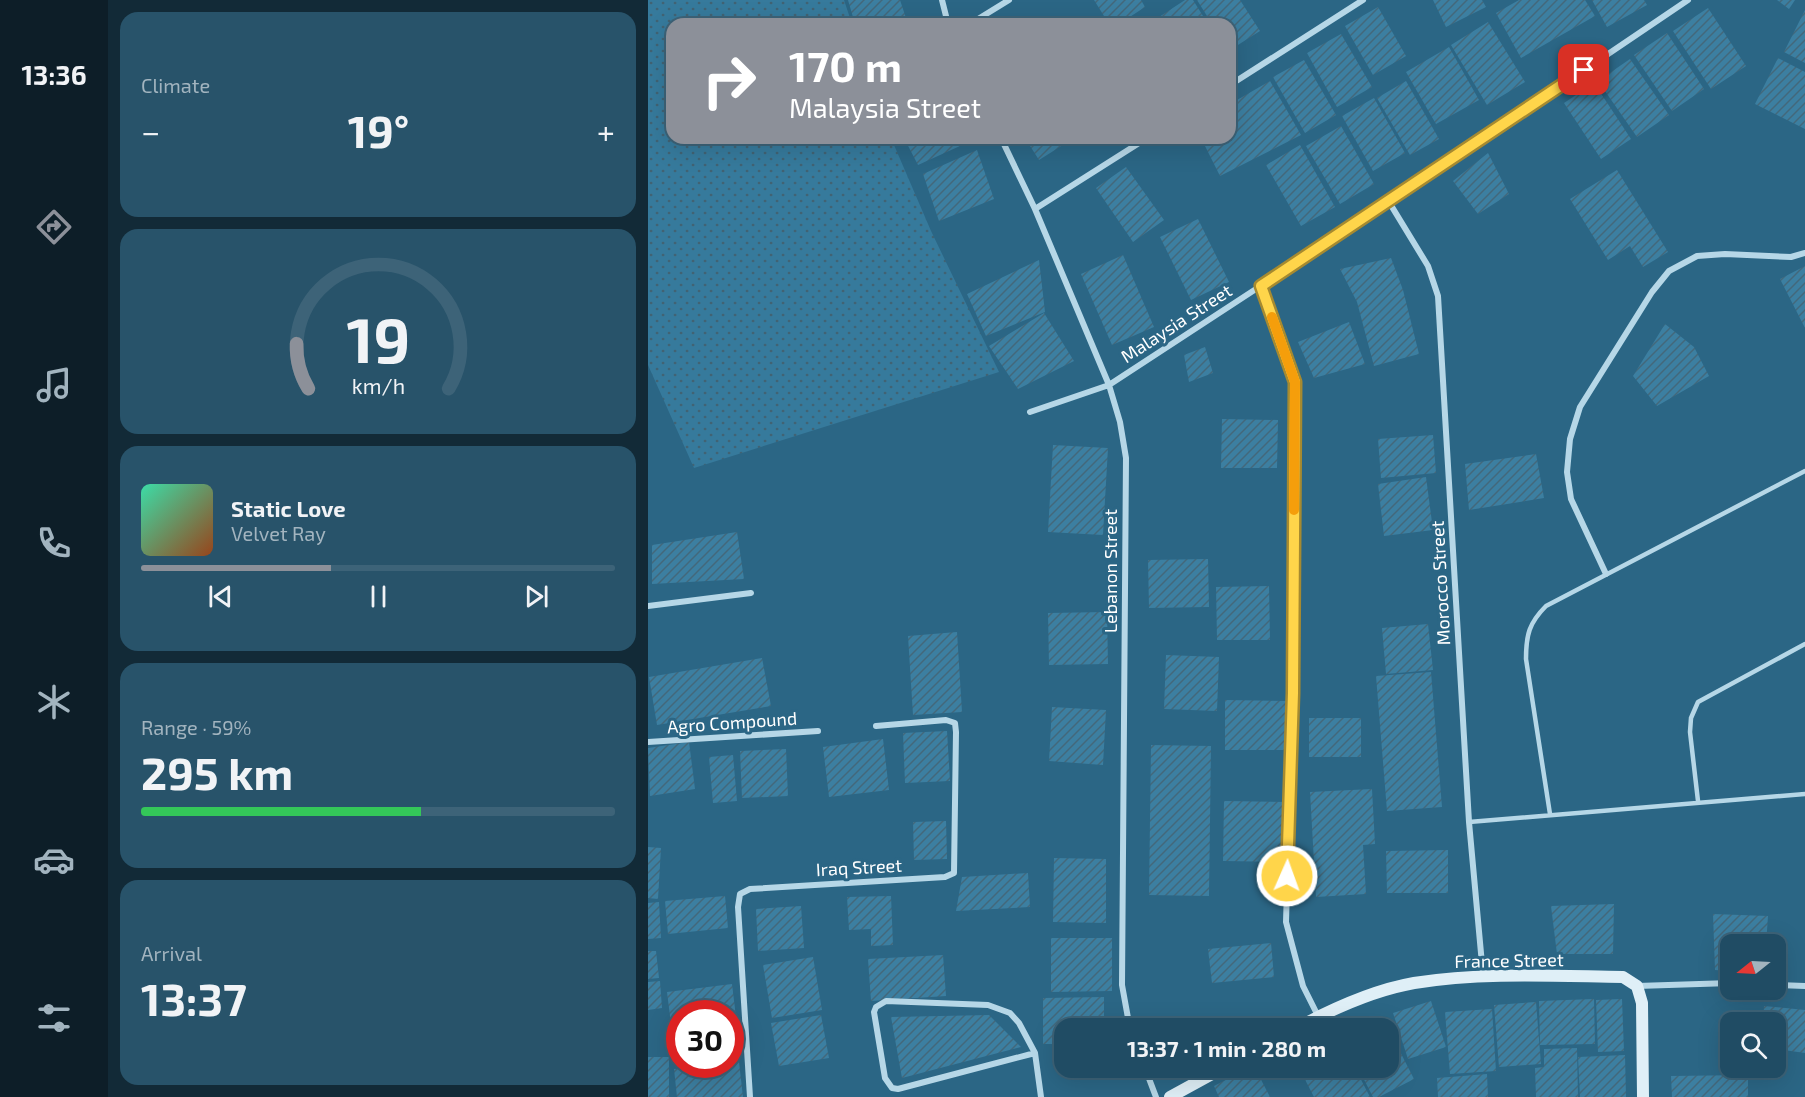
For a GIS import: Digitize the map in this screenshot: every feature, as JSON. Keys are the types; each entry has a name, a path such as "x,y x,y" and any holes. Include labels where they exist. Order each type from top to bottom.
{"main road":[{"name":"France Street","path":"1314,1018 1363,998 1412,983 1484,975 1623,977 1637,986"},
{"path":"1637,986 1642,1003 1643,1097"},
{"path":"1170,1097 1205,1078"}],"street":[{"path":"942,0 946,18"},
{"path":"980,18 1009,0"},
{"path":"1236,81 1363,0"},
{"name":"Malaysia Street","path":"1030,412 1109,385 1389,202 1688,0"},
{"name":"Lebanon Street","path":"1004,144 1035,209 1109,385 1120,423 1126,458 1122,985 1128,1018"},
{"path":"1035,209 1137,144"},
{"name":"Morocco Street","path":"1389,202 1428,266 1438,296 1469,822 1484,975"},
{"path":"1606,574 1571,499 1567,472 1570,439 1580,407 1652,292 1669,271 1697,256 1725,254 1791,257 1805,253"},
{"path":"1261,286 1295,382 1293,693 1286,922 1303,986 1318,1016"},
{"path":"648,606 751,593"},
{"name":"Iraq Street","path":"750,1097 738,907 741,894 750,889 945,877 954,873 956,732 954,723 946,720 876,726"},
{"name":"Agro Compound","path":"648,742 818,731"},
{"name":"France Street","path":"1637,986 1720,983"},
{"path":"1786,985 1805,986"},
{"path":"1035,1053 898,1089 892,1088 885,1078 874,1012 876,1007 886,1001 988,1005 1010,1013 1035,1053 1041,1097"},
{"path":"1149,1078 1156,1097"}],"lane":[{"path":"1550,814 1526,659 1526,640 1534,619 1546,606 1805,471"},
{"path":"1698,801 1690,732 1691,718 1698,702 1805,644"},
{"path":"1469,822 1698,801 1805,794"}],"shaded area":[{"path":"648,0 844,0 850,18 666,18 666,144 894,144 931,231 999,372 694,468 648,365"}],"building":[{"path":"848,0 900,0 906,18 853,18"},
{"path":"1094,0 1141,0 1145,7 1128,18 1105,18"},
{"path":"1185,0 1193,0 1204,18 1158,18"},
{"path":"1197,0 1240,0 1260,31 1236,46 1236,18 1208,18"},
{"path":"1433,0 1482,0 1486,7 1446,27"},
{"path":"1519,0 1585,0 1595,16 1521,58 1496,13"},
{"path":"1592,0 1644,0 1647,5 1607,27"},
{"path":"1777,0 1795,0 1789,9"},
{"path":"1378,7 1406,56 1373,75 1345,26"},
{"path":"1708,8 1746,66 1711,89 1673,31"},
{"path":"1805,10 1805,63 1784,52"},
{"path":"1488,22 1525,82 1487,105 1451,45"},
{"path":"1667,33 1704,89 1672,111 1634,55"},
{"path":"1341,34 1372,87 1337,107 1307,53"},
{"path":"1449,47 1479,100 1436,124 1406,72"},
{"path":"1778,58 1805,72 1805,129 1755,104"},
{"path":"1630,59 1669,115 1637,137 1598,81"},
{"path":"1304,60 1336,115 1305,133 1273,77"},
{"path":"1270,81 1301,135 1220,176 1204,144 1236,144 1236,101"},
{"path":"1406,81 1439,139 1410,155 1377,98"},
{"path":"1594,83 1631,139 1601,159 1564,103"},
{"path":"1374,98 1405,153 1373,171 1342,116"},
{"path":"1341,126 1374,184 1340,204 1306,146"},
{"path":"907,144 964,144 918,165"},
{"path":"1029,144 1064,144 1039,160"},
{"path":"1300,145 1335,207 1301,226 1266,165"},
{"path":"977,150 994,199 939,221 923,174"},
{"path":"1488,153 1509,194 1478,214 1453,181"},
{"path":"1126,167 1164,220 1133,242 1096,188"},
{"path":"1617,170 1668,252 1643,267 1630,246 1608,260 1570,199"},
{"path":"1198,219 1229,282 1191,300 1160,237"},
{"path":"1123,255 1154,327 1112,345 1081,274"},
{"path":"1391,258 1403,290 1419,354 1374,366 1357,302 1340,269"},
{"path":"1039,260 1045,312 986,336 967,294"},
{"path":"1805,266 1805,328 1780,279"},
{"path":"1044,313 1074,361 1018,389 989,346"},
{"path":"1349,322 1365,364 1314,378 1298,342"},
{"path":"1665,324 1694,347 1709,376 1657,406 1633,376"},
{"path":"1205,347 1213,373 1189,382 1184,355"},
{"path":"1222,419 1278,420 1277,468 1221,468"},
{"path":"1433,435 1436,473 1381,478 1378,439"},
{"path":"1053,445 1108,448 1103,535 1048,532"},
{"path":"1536,454 1544,498 1469,510 1465,464"},
{"path":"1426,477 1433,530 1384,536 1378,484"},
{"path":"737,532 744,579 652,584 652,545"},
{"path":"1208,559 1209,607 1149,608 1148,560"},
{"path":"1269,586 1270,640 1217,640 1216,587"},
{"path":"1107,612 1108,664 1049,665 1048,613"},
{"path":"1428,624 1433,670 1386,674 1382,628"},
{"path":"957,632 962,712 913,715 908,636"},
{"path":"1166,655 1219,657 1217,711 1164,709"},
{"path":"762,658 771,706 657,725 649,677"},
{"path":"1431,672 1442,807 1387,811 1376,676"},
{"path":"1225,700 1290,701 1290,750 1225,750"},
{"path":"1052,707 1106,710 1103,765 1049,761"},
{"path":"1309,718 1361,718 1361,757 1309,757"},
{"path":"947,731 950,781 905,783 903,733"},
{"path":"883,739 889,790 829,797 823,747"},
{"path":"689,742 695,789 650,796 648,748"},
{"path":"1151,745 1211,746 1209,896 1149,895"},
{"path":"786,749 788,796 742,798 740,751"},
{"path":"733,755 737,801 713,803 709,757"},
{"path":"1372,789 1375,844 1363,845 1366,894 1316,897 1310,792"},
{"path":"1224,801 1287,802 1287,862 1223,861"},
{"path":"946,821 947,859 914,860 913,822"},
{"path":"648,847 661,848 658,899 648,898"},
{"path":"1448,850 1448,893 1387,893 1386,851"},
{"path":"1054,858 1106,859 1106,923 1053,922"},
{"path":"1028,873 1030,907 956,911 962,877"},
{"path":"725,896 728,928 668,934 665,901"},
{"path":"891,896 893,945 871,946 871,929 849,930 847,897"},
{"path":"659,902 661,938 648,939 648,903"},
{"path":"1614,904 1613,954 1557,954 1551,906"},
{"path":"801,906 804,948 758,951 756,909"},
{"path":"1713,914 1768,916 1767,934 1720,934 1720,970 1715,970"},
{"path":"1051,938 1112,938 1112,991 1051,992"},
{"path":"1271,943 1274,977 1212,983 1208,949"},
{"path":"648,951 656,951 659,978 648,979"},
{"path":"943,955 946,996 871,1001 868,959"},
{"path":"813,957 822,1010 772,1018 763,965"},
{"path":"660,981 662,1008 648,1010 648,982"},
{"path":"732,984 734,1000 668,1000 667,992"},
{"path":"1104,997 1104,1018 1054,1018 1054,1044 1043,1044 1043,998"},
{"path":"1594,999 1595,1044 1540,1045 1539,1001"},
{"path":"1622,999 1624,1051 1598,1052 1596,1000"},
{"path":"1431,1001 1446,1047 1408,1059 1399,1031 1399,1018 1395,1018 1393,1013"},
{"path":"1536,1002 1541,1064 1499,1067 1494,1005"},
{"path":"1764,1006 1805,1010 1805,1053 1786,1050 1786,1012 1764,1012"},
{"path":"1492,1009 1496,1071 1450,1074 1445,1012"},
{"path":"821,1015 829,1058 779,1066 771,1023"},
{"path":"989,1015 1021,1047 902,1078 891,1017"},
{"path":"1577,1048 1578,1097 1536,1097 1535,1068 1544,1067 1544,1049"},
{"path":"1399,1050 1414,1079 1379,1097 1373,1097 1363,1078 1399,1078"},
{"path":"1625,1055 1626,1097 1580,1097 1578,1057"},
{"path":"648,1057 666,1057 669,1097 648,1097"},
{"path":"1487,1074 1488,1097 1438,1097 1437,1078"},
{"path":"1720,1075 1720,1078 1748,1078 1748,1097 1672,1097 1671,1076"},
{"path":"675,1078 741,1078 743,1097 677,1097"},
{"path":"1230,1078 1260,1078 1270,1097 1219,1097 1214,1086"},
{"path":"1304,1078 1360,1078 1370,1097 1314,1097"}],"slow traffic":[{"path":"1272,317 1295,382 1294,510"}],"route":[{"path":"1287,876 1293,693 1295,382 1261,286 1584,70"}]}
